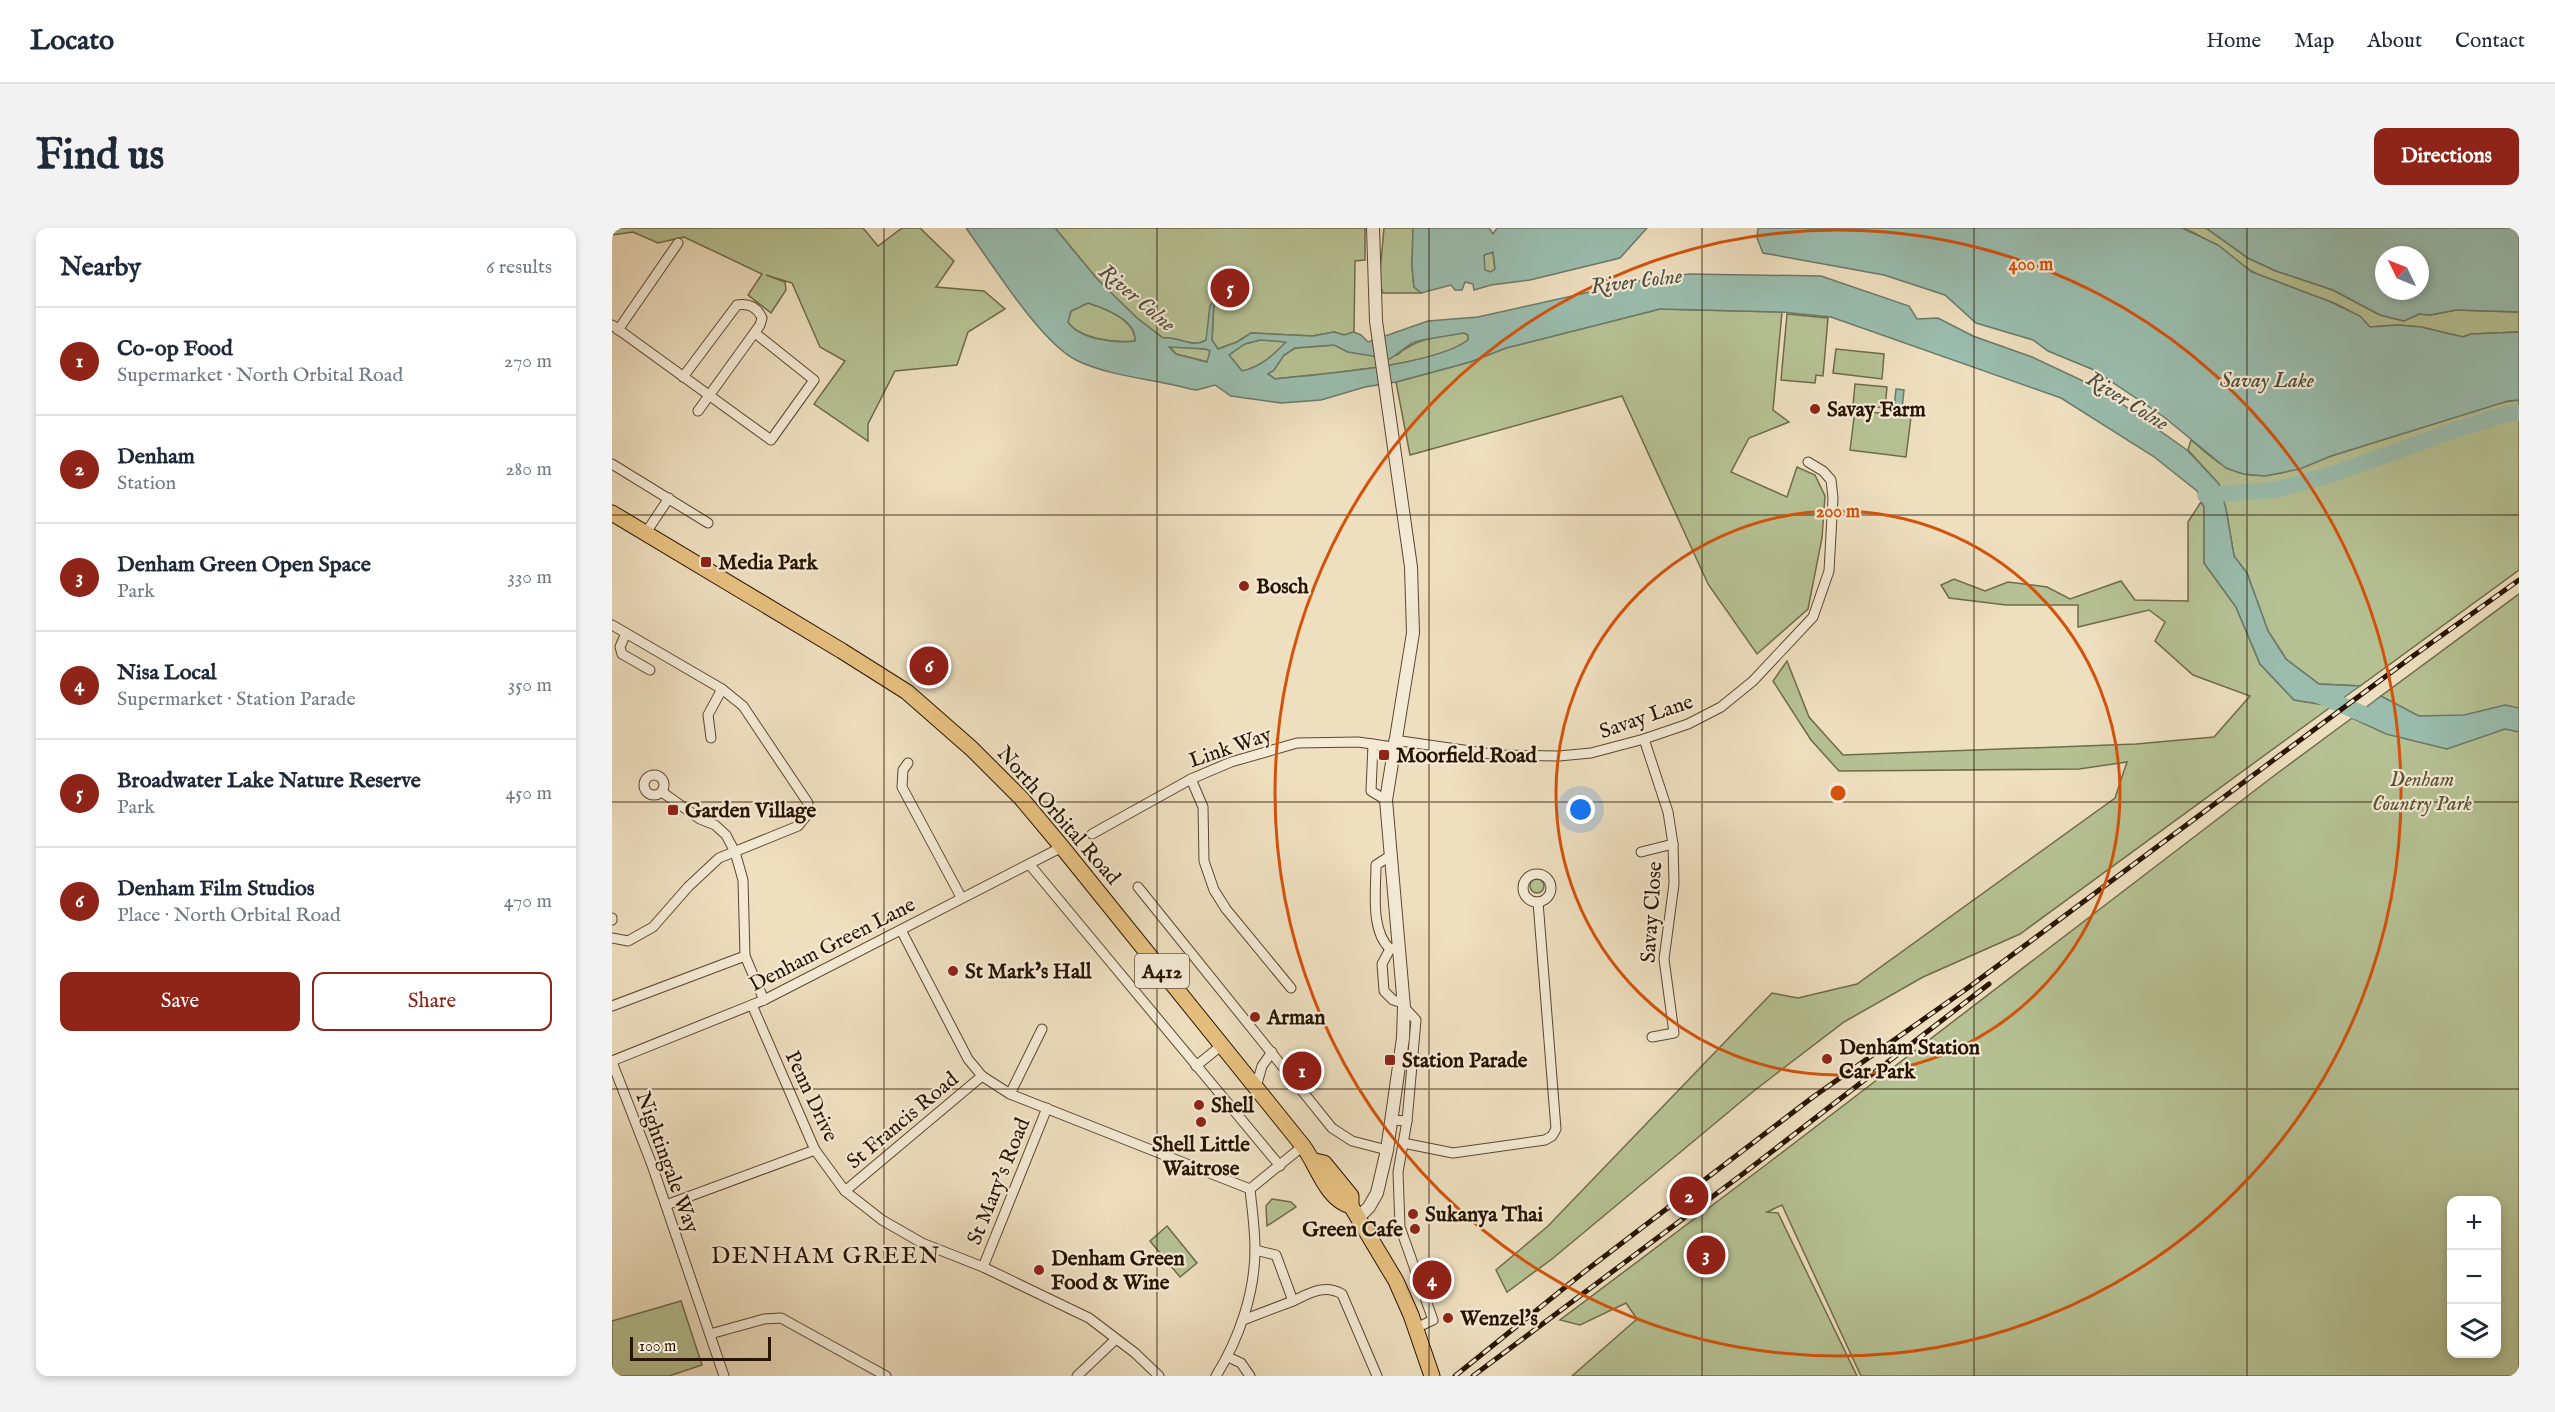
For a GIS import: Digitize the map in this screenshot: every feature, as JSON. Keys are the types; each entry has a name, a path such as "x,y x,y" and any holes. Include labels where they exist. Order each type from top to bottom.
{"main road":[{"name":"North Orbital Road","path":"612,513 907,692 972,748 1021,798 1315,1161 1324,1163 1351,1196 1354,1212 1396,1281 1416,1328 1432,1376"}],"street":[{"path":"1354,1212 1369,1207 1377,1193 1387,1150 1403,1038 1404,1005 1394,949 1386,800 1413,633 1411,567 1376,321 1373,228"},
{"path":"678,243 615,327 771,440 814,380 755,333"},
{"path":"682,377 737,305 744,304 759,311 762,318 755,333 698,411"},
{"name":"Savay Lane","path":"1394,743 1498,755 1559,756 1591,753 1644,740 1688,724 1721,707 1753,681 1814,617 1829,571 1833,524 1831,480 1823,471 1808,462"},
{"path":"612,464 708,523"},
{"path":"645,534 669,498"},
{"path":"612,625 722,689 743,706 808,802 807,815 798,826 719,858 653,927 628,941 612,938"},
{"path":"626,633 620,647 622,654 650,670"},
{"path":"711,738 708,715 722,689"},
{"name":"Savay Close","path":"1644,740 1668,812 1673,844 1674,884 1664,959 1674,1033 1652,1037"},
{"name":"Link Way","path":"1092,834 1191,779 1231,762 1297,743 1394,743"},
{"path":"1373,744 1371,791 1386,800"},
{"path":"908,763 903,771 902,787 962,897"},
{"path":"1191,779 1203,807 1204,861 1214,890 1226,909 1291,988"},
{"path":"662,792 700,819 715,825 726,835 735,852 743,880 745,956 764,1000"},
{"path":"1641,852 1673,844"},
{"name":"Denham Green Lane","path":"612,1062 764,1000 1062,847"},
{"path":"1390,856 1376,865 1376,906 1381,940 1394,949"},
{"path":"1030,865 1280,1166"},
{"path":"1138,888 1332,1128 1352,1141 1387,1150"},
{"path":"1403,1143 1453,1153 1545,1140 1552,1136 1556,1129 1538,902"},
{"path":"901,930 968,1059 982,1077 1010,1094 1250,1189"},
{"path":"1394,949 1382,964 1384,991 1393,1000 1404,1005 1416,1020 1407,1121 1398,1172 1400,1227 1433,1320 1416,1328"},
{"path":"612,1006 745,956"},
{"name":"Penn Drive","path":"752,1005 815,1150 845,1191 882,1221 912,1237 983,1267 1089,1318 1159,1376"},
{"path":"1010,1094 1042,1029"},
{"path":"1196,1066 1222,1045"},
{"path":"1256,1087 1262,1066 1272,1052"},
{"name":"Nightingale Way","path":"612,1062 666,1205 724,1376"},
{"name":"St Francis Road","path":"845,1191 982,1077"},
{"name":"St Mary's Road","path":"983,1267 1047,1108"},
{"path":"1392,1120 1407,1121"},
{"path":"1250,1189 1304,1146"},
{"path":"666,1205 815,1150"},
{"path":"1216,1376 1228,1357 1243,1320 1255,1250 1250,1189"},
{"path":"1255,1250 1276,1255 1293,1301"},
{"path":"1243,1320 1319,1289 1334,1289 1342,1294 1377,1376"},
{"path":"710,1334 764,1319 781,1318 886,1376"},
{"path":"1077,1376 1116,1339"},
{"path":"1228,1357 1241,1364 1250,1376"}],"green space":[{"path":"612,228 863,228 878,246 902,228 920,228 954,261 936,287 984,291 1005,309 968,332 957,365 895,371 868,424 868,441 814,404 845,361 820,347 792,283 766,275 785,282 786,290 771,313 748,295 762,274 684,237 658,243 633,232 612,235"},
{"path":"1055,228 1365,228 1365,260 1355,261 1354,332 1344,335 1334,332 1313,336 1251,333 1237,342 1218,349 1212,341 1214,301 1210,307 1207,340 1190,343 1163,338 1137,318 1098,280"},
{"path":"1384,228 1413,228 1414,287 1421,293 1383,293 1379,283"},
{"path":"2182,228 2206,228 2248,258 2276,271 2333,290 2380,315 2404,321 2419,314 2430,315 2456,310 2519,312 2519,332 2471,334 2463,337 2421,327 2398,325 2370,327 2358,316 2330,301 2253,272 2210,242"},
{"path":"1493,252 1495,270 1491,272 1484,270 1484,255"},
{"path":"1088,303 1110,311 1125,321 1134,333 1135,341 1099,339 1073,328 1068,322 1071,311"},
{"path":"1660,309 1782,312 1773,410 1789,422 1749,438 1731,472 1787,497 1797,467 1815,475 1825,496 1822,538 1808,609 1757,654 1708,584 1622,396 1410,455 1396,382 1470,362 1506,348"},
{"path":"1787,314 1828,318 1823,376 1816,375 1815,383 1781,380"},
{"path":"1464,333 1468,335 1468,340 1452,349 1404,362 1275,379 1268,374 1274,370 1284,355 1295,348 1335,345 1348,352 1397,355 1412,345 1428,339"},
{"path":"1260,340 1287,341 1267,360 1242,371 1229,355 1244,344"},
{"path":"1169,346 1206,349 1210,351 1208,362 1176,354"},
{"path":"1836,349 1884,354 1882,379 1833,373"},
{"path":"1855,384 1887,387 1885,408 1853,405"},
{"path":"2519,400 2519,570 2360,686 2319,684 2286,659 2268,631 2247,573 2234,556 2219,484 2188,450 2191,440 2216,461 2230,469 2245,474 2268,475 2483,408"},
{"path":"1855,410 1911,417 1906,457 1850,450"},
{"path":"2201,502 2204,507 2204,563 2236,607 2260,664 2294,700 2332,706 2020,934 1923,977 1844,1022 1755,1090 1552,1259 1507,1292 1496,1270 1548,1226 1772,993 1798,998 1857,984 2115,798 2127,762 2079,769 1839,771 1811,740 1773,681 1787,661 1809,717 1843,755 2136,744 2214,737 2250,696 2193,675 2155,641 2165,622 2149,610 2078,627 2078,605 2006,605 1949,598 1941,585 1954,579 1985,591 2008,582 2047,587 2070,599 2121,581 2135,600 2188,601 2188,522"},
{"name":"Denham Country Park","path":"2519,594 2519,1376 1861,1376 1782,1205 1767,1212 1778,1213 1857,1376 1572,1376 1637,1319 1626,1303 1580,1325 1560,1320 2275,775 2352,718 2357,720 2385,699 2381,696"},
{"path":"1537,879 1542,881 1544,886 1542,891 1537,893 1532,891 1530,886 1532,881"},
{"path":"1272,1199 1291,1202 1296,1207 1267,1226 1266,1206"},
{"path":"1167,1226 1197,1263 1180,1277 1150,1241"},
{"path":"681,1301 702,1365 669,1376 612,1376 612,1321"}],"water":[{"path":"966,228 1055,228 1098,280 1137,318 1163,338 1190,343 1206,340 1210,306 1214,300 1212,340 1218,349 1237,342 1251,333 1313,336 1334,332 1344,335 1354,332 1368,342 1428,321 1478,317 1643,280 1689,274 1821,276 1909,306 1917,319 1938,318 1973,336 2032,357 2102,390 2187,450 2219,484 2234,556 2247,573 2268,631 2286,659 2319,684 2360,686 2332,706 2294,700 2260,664 2236,607 2204,563 2204,507 2197,491 2153,456 2061,398 1831,317 1782,312 1660,309 1506,348 1470,362 1396,382 1365,387 1321,400 1281,403 1231,396 1215,385 1197,390 1190,389 1119,374 1078,361 1048,338 1003,281","holes":["1088,303 1110,312 1131,327 1135,341 1108,341 1080,333 1068,322 1071,311","1464,333 1468,335 1468,340 1452,349 1404,362 1275,379 1268,374 1274,370 1284,355 1295,348 1334,345 1348,352 1390,359 1412,343","1260,340 1286,342 1261,363 1242,371 1229,355 1245,344","1169,347 1210,351 1207,362 1176,354"]},
{"path":"1413,228 1489,228 1493,234 1497,228 1647,228 1620,258 1530,280 1491,285 1474,290 1473,284 1465,282 1462,290 1455,290 1451,285 1421,293 1414,287","holes":["1493,252 1495,269 1491,272 1485,270 1484,255"]},
{"name":"Savay Lake","path":"1758,228 2182,228 2218,245 2252,272 2331,302 2360,316 2370,327 2398,325 2421,327 2463,337 2471,334 2519,332 2519,400 2508,401 2331,456 2300,469 2265,476 2243,474 2226,468 2164,417 2094,370 2048,351 2033,340 1976,323 1945,295 1884,275 1763,253 1757,238"},
{"path":"2206,228 2519,228 2519,312 2456,310 2430,315 2419,314 2404,321 2380,315 2333,290 2276,271 2248,258"},
{"path":"1896,389 1904,390 1902,409 1894,408"},
{"path":"2381,696 2419,716 2464,715 2505,705 2519,708 2519,732 2505,729 2447,749 2386,734 2352,718"}],"waterway":[{"path":"2205,495 2275,490 2333,474 2452,431 2510,413 2519,413"},
{"name":"River Colne","path":"2318,695 2380,721"}],"railway":[{"path":"1455,1376 1584,1272 1813,1097 1965,990 2413,656 2519,580"},
{"path":"1473,1376 1744,1173 1989,984"}],"place":[{"name":"Broadwater Lake Nature Reserve","path":"1230,288"},
{"name":"Savay Farm","path":"1815,409"},
{"name":"Media Park","path":"706,562"},
{"name":"Bosch","path":"1244,586"},
{"name":"Denham Film Studios","path":"929,666"},
{"name":"Moorfield Road","path":"1384,755"},
{"name":"Garden Village","path":"673,810"},
{"name":"St Mark's Hall","path":"953,971"},
{"name":"Arman","path":"1255,1017"},
{"name":"Denham Station Car Park","path":"1827,1059"},
{"name":"Station Parade","path":"1390,1060"},
{"name":"Co-op Food","path":"1302,1071"},
{"name":"Shell","path":"1199,1105"},
{"name":"Shell Little Waitrose","path":"1201,1122"},
{"name":"Denham","path":"1689,1196"},
{"name":"Sukanya Thai","path":"1413,1214"},
{"name":"Green Cafe","path":"1415,1229"},
{"name":"Denham Green Open Space","path":"1706,1255"},
{"name":"Denham Green Food & Wine","path":"1039,1270"},
{"name":"Nisa Local","path":"1432,1280"},
{"name":"Wenzel's","path":"1448,1318"}],"district":[{"name":"DENHAM GREEN","path":"826,1255"}]}
